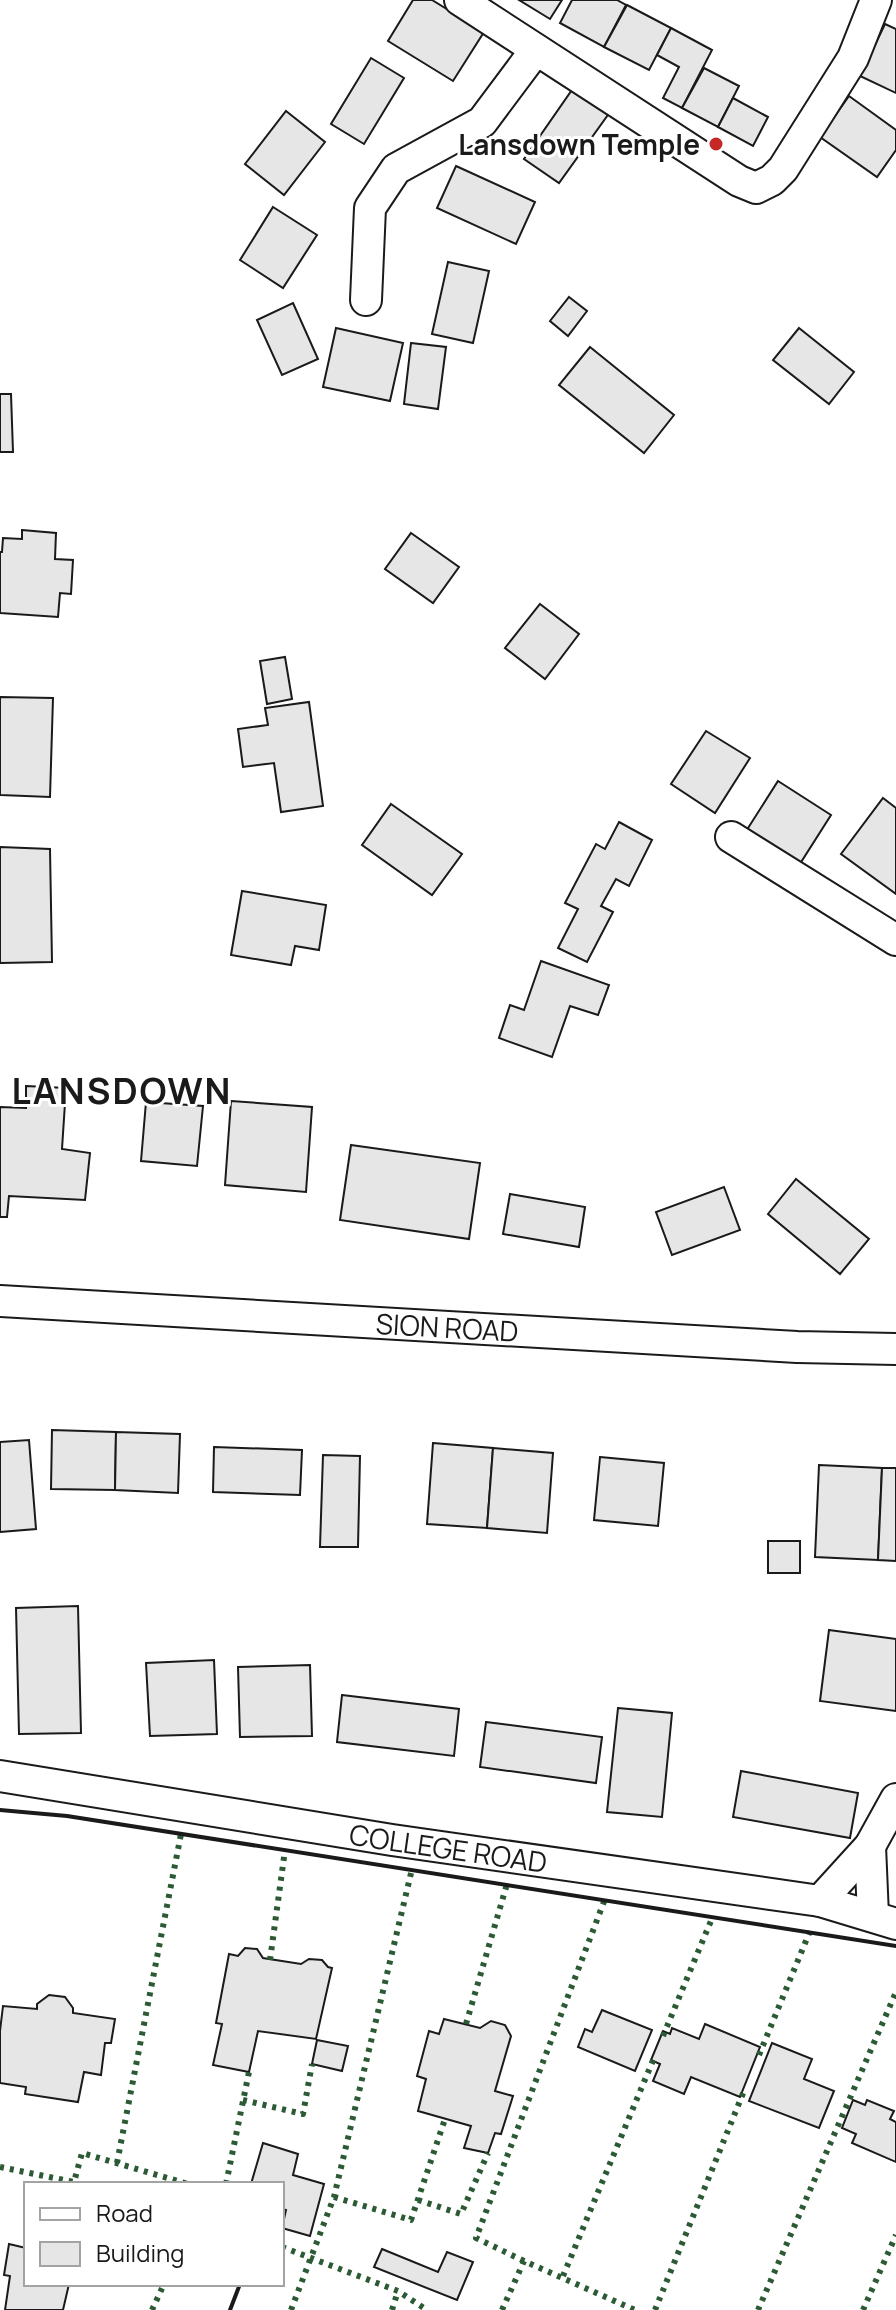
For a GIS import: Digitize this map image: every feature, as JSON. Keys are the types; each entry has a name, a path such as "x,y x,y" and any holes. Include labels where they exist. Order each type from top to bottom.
{"street":[{"path":"460,0 739,181 756,188 772,180 791,156 853,58 876,0"},
{"path":"366,300 370,208 396,169 482,122 535,51"},
{"path":"731,837 896,940"},
{"name":"SION ROAD","path":"0,1301 797,1347 896,1349"},
{"name":"COLLEGE ROAD","path":"0,1776 392,1840 820,1901 885,1920"},
{"path":"820,1901 870,1846 896,1799"},
{"path":"870,1846 885,1920"}],"building":[{"path":"413,0 432,0 484,32 453,81 388,41"},
{"path":"519,0 562,0 550,19"},
{"path":"572,0 617,0 626,5 604,47 560,23"},
{"path":"627,5 671,28 649,70 604,47"},
{"path":"885,24 896,29 896,93 860,76"},
{"path":"671,28 712,50 682,108 663,98 679,67 657,55"},
{"path":"371,58 404,78 364,144 331,124"},
{"path":"704,68 739,86 718,127 682,108"},
{"path":"574,87 610,112 559,183 524,159"},
{"path":"849,96 896,130 896,150 877,177 820,137"},
{"path":"733,98 768,117 753,146 718,127"},
{"path":"286,111 325,142 284,195 245,164"},
{"name":"Lansdown Temple","path":"716,138 722,144 716,150 710,144"},
{"path":"456,166 535,202 516,244 437,208"},
{"path":"273,207 317,235 283,288 240,260"},
{"path":"448,262 489,271 473,343 432,334"},
{"path":"569,297 587,311 568,336 550,321"},
{"path":"293,303 318,359 282,375 257,320"},
{"path":"336,328 403,343 390,401 323,387"},
{"path":"799,328 854,372 829,404 773,360"},
{"path":"411,343 446,347 438,409 404,404"},
{"path":"590,347 674,415 644,453 559,385"},
{"path":"0,394 11,394 13,452 0,452"},
{"path":"22,530 56,533 55,559 73,560 71,594 60,593 58,617 0,613 0,552 3,538 22,539"},
{"path":"411,533 459,567 433,603 385,569"},
{"path":"540,604 579,634 545,679 505,648"},
{"path":"285,657 292,699 267,704 260,661"},
{"path":"0,697 53,698 50,797 0,795"},
{"path":"309,702 323,806 281,812 274,763 243,767 238,729 268,725 265,708"},
{"path":"706,731 750,758 715,813 671,784"},
{"path":"778,781 831,815 796,870 743,836"},
{"path":"883,798 896,808 896,894 841,854"},
{"path":"391,804 462,854 432,895 362,845"},
{"path":"619,822 652,840 629,886 616,879 601,906 613,912 587,962 558,948 578,909 565,903 596,844 605,849"},
{"path":"0,847 50,849 52,962 0,963"},
{"path":"242,891 326,905 319,950 295,946 291,965 231,955"},
{"path":"541,961 609,985 598,1015 570,1006 552,1057 499,1038 510,1005 524,1010"},
{"path":"26,1086 66,1088 62,1149 90,1153 85,1200 9,1196 7,1217 0,1217 0,1107 26,1108"},
{"path":"231,1101 312,1107 306,1192 225,1185"},
{"path":"146,1102 203,1106 197,1166 141,1161"},
{"path":"351,1145 480,1163 469,1239 340,1220"},
{"path":"796,1179 869,1239 840,1274 768,1214"},
{"path":"724,1187 740,1230 672,1255 656,1212"},
{"path":"510,1194 585,1207 579,1247 503,1234"},
{"path":"52,1430 116,1432 115,1490 51,1489"},
{"path":"116,1432 180,1434 178,1493 115,1490"},
{"path":"29,1440 36,1529 0,1532 0,1442"},
{"path":"433,1443 493,1448 487,1528 427,1524"},
{"path":"214,1447 302,1450 300,1495 213,1492"},
{"path":"493,1448 553,1453 547,1533 487,1528"},
{"path":"323,1455 360,1456 358,1547 320,1547"},
{"path":"600,1457 664,1463 658,1526 594,1520"},
{"path":"819,1465 882,1468 878,1560 815,1557"},
{"path":"882,1468 896,1468 896,1561 878,1560"},
{"path":"768,1541 800,1541 800,1573 768,1573"},
{"path":"78,1606 81,1733 19,1734 16,1608"},
{"path":"829,1630 896,1639 896,1711 820,1701"},
{"path":"214,1660 217,1734 150,1736 146,1663"},
{"path":"310,1665 312,1736 240,1737 238,1667"},
{"path":"342,1695 459,1709 454,1756 337,1742"},
{"path":"618,1708 672,1713 662,1817 607,1812"},
{"path":"486,1722 602,1737 596,1783 480,1767"},
{"path":"741,1771 858,1793 850,1838 733,1817"},
{"path":"245,1948 257,1949 263,1958 301,1964 309,1959 322,1960 332,1968 316,2039 258,2031 249,2072 213,2065 222,2024 216,2023 229,1954 238,1956"},
{"path":"49,1995 65,1997 73,2013 115,2019 111,2043 105,2043 101,2075 84,2072 78,2102 25,2094 26,2087 0,2083 3,2006 37,2009 37,2004"},
{"path":"602,2010 652,2030 635,2071 578,2047 585,2029 592,2032"},
{"path":"444,2019 480,2028 491,2021 505,2025 511,2036 495,2091 513,2096 501,2134 495,2133 488,2153 464,2148 471,2126 418,2111 426,2079 417,2076 429,2031 439,2034"},
{"path":"705,2024 760,2047 740,2097 691,2077 684,2094 653,2081 660,2064 651,2060 663,2031 670,2034 672,2028 699,2039"},
{"path":"317,2040 348,2046 342,2071 312,2064"},
{"path":"772,2043 812,2059 804,2079 834,2091 819,2128 749,2101"},
{"path":"853,2100 865,2105 867,2100 894,2111 890,2119 896,2122 896,2162 852,2143 856,2134 842,2128"},
{"path":"263,2143 298,2154 293,2175 324,2184 310,2236 284,2229 284,2182 252,2182"},
{"path":"9,2244 24,2248 24,2286 69,2286 63,2310 5,2310 10,2276 4,2275"},
{"path":"382,2249 438,2272 447,2252 473,2262 457,2300 374,2267"}],"hedge":[{"path":"117,2163 181,1834"},
{"path":"270,1960 285,1850"},
{"path":"291,2310 334,2197 412,1869"},
{"path":"466,2024 507,1884"},
{"path":"524,2261 476,2238 605,1899"},
{"path":"663,2036 713,1916"},
{"path":"759,2055 810,1931"},
{"path":"758,2310 896,1992"},
{"path":"563,2276 654,2058"},
{"path":"243,2100 303,2114 312,2064"},
{"path":"226,2182 249,2072"},
{"path":"655,2310 744,2091"},
{"path":"334,2197 411,2220 445,2119"},
{"path":"74,2182 82,2153 181,2182"},
{"path":"418,2200 461,2214 488,2153"},
{"path":"0,2167 74,2182"},
{"path":"863,2310 896,2235"},
{"path":"284,2248 398,2291 427,2310"},
{"path":"502,2310 524,2261 635,2310"},
{"path":"152,2310 163,2286"},
{"path":"392,2310 398,2291"}],"wall":[{"path":"0,1810 67,1816 896,1946"},
{"path":"230,2310 239,2286"}],"place":[{"name":"Lansdown Temple","path":"716,144"}],"district":[{"name":"LANSDOWN","path":"122,1090"}]}
